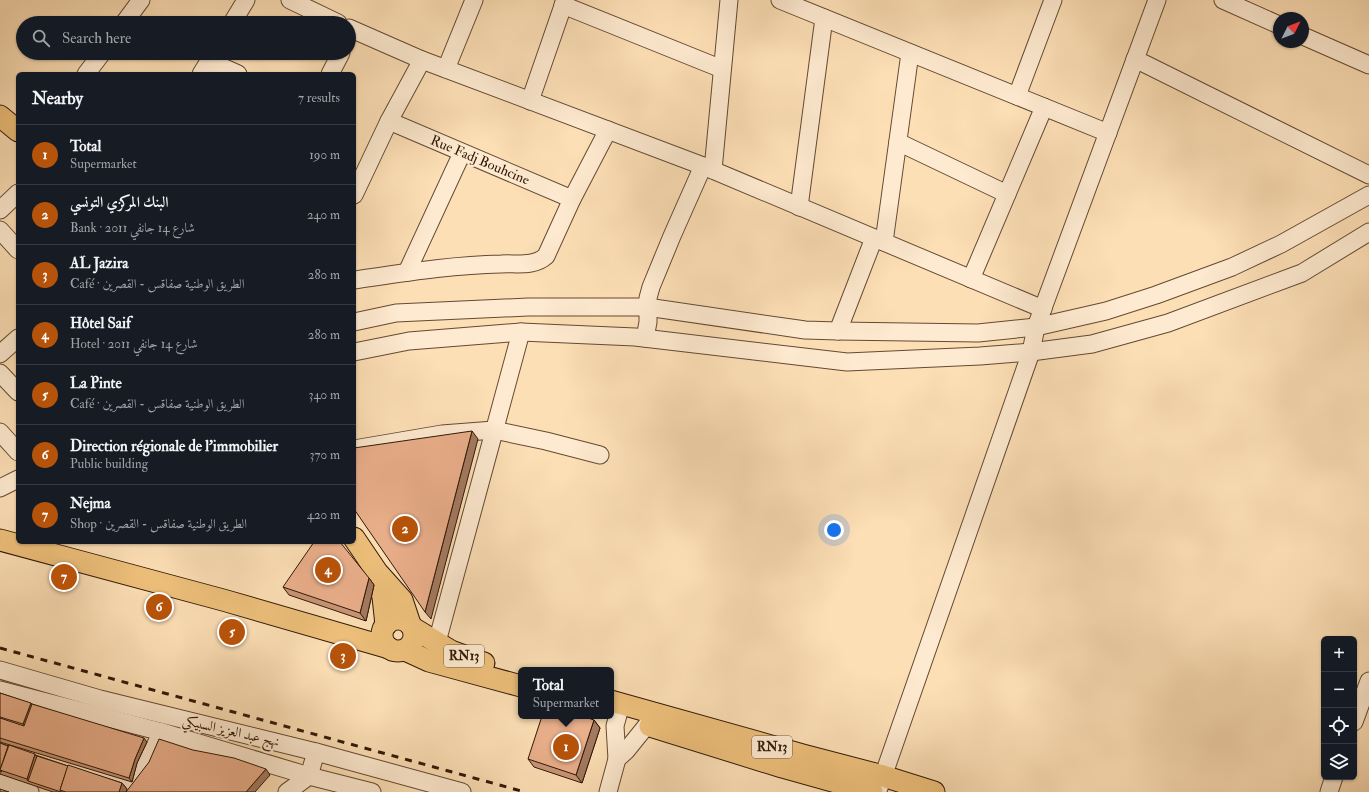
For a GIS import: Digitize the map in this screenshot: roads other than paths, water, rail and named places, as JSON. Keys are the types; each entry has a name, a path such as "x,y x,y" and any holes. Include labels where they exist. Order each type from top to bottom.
{"main road":[{"path":"0,116 16,129"},
{"name":"RN13","path":"0,540 344,634 391,638 429,661 518,685"},
{"path":"356,541 377,572 402,600 411,626"},
{"path":"377,572 391,638"},
{"name":"RN13","path":"391,638 395,620 405,621 460,655 518,674"},
{"name":"RN13","path":"615,709 803,755 877,787 934,792"}],"street":[{"path":"129,16 141,0"},
{"path":"236,16 246,0"},
{"path":"290,0 321,16"},
{"path":"446,69 474,0"},
{"path":"645,338 648,322 648,298 651,286 672,236 708,168 722,69 728,0"},
{"path":"780,0 1108,133"},
{"path":"1017,96 1053,0"},
{"path":"877,787 1031,352 1036,327 1157,0"},
{"path":"1232,2 1273,22"},
{"path":"530,101 564,3 722,69"},
{"path":"799,207 824,18"},
{"path":"356,33 422,60 708,168 1043,309"},
{"path":"1309,39 1369,65"},
{"path":"838,331 879,240 898,142 910,53"},
{"path":"1135,59 1369,175"},
{"path":"88,72 97,60"},
{"path":"331,72 337,60"},
{"path":"356,190 389,121 422,60"},
{"path":"208,63 233,72"},
{"path":"971,279 1044,107"},
{"name":"Rue Fadj Bouhcine","path":"389,121 572,199"},
{"path":"356,280 407,272 484,264 538,262 546,256 572,199 608,130"},
{"path":"898,142 1007,194"},
{"path":"407,272 462,153"},
{"path":"0,210 16,195"},
{"path":"356,322 396,313 528,307 647,308 805,330 978,333 1036,327 1106,311 1156,295 1232,267 1282,244 1369,195"},
{"path":"0,230 16,248"},
{"path":"356,352 409,341 521,332 645,338 847,362 980,356 1031,352 1092,344 1168,323 1302,273 1369,232"},
{"path":"437,642 521,332"},
{"path":"0,373 16,390"},
{"path":"356,449 442,434 494,430 600,454"},
{"path":"0,432 16,450"},
{"path":"0,488 16,479"},
{"name":"نهج عبد العزيز السبيكي","path":"0,670 100,699 316,752 462,792"},
{"path":"1357,714 1369,681"},
{"name":"نهج عبد العزيز السبيكي","path":"0,690 162,732 309,776 372,792"},
{"path":"608,792 617,759 615,709"},
{"path":"617,759 626,751 649,718"},
{"path":"0,744 133,790 162,732"},
{"path":"287,792 309,776 316,752"},
{"path":"1329,792 1333,780"},
{"path":"0,783 30,792"}],"railway":[{"path":"0,648 525,792"}],"place":[{"name":"البنك المركزي التونسي","path":"405,529"},
{"name":"Hôtel Saif","path":"328,570"},
{"name":"Nejma","path":"64,577"},
{"name":"Direction régionale de l'immobilier","path":"159,607"},
{"name":"La Pinte","path":"232,632"},
{"name":"AL Jazira","path":"343,656"},
{"name":"Total","path":"566,747"}]}
